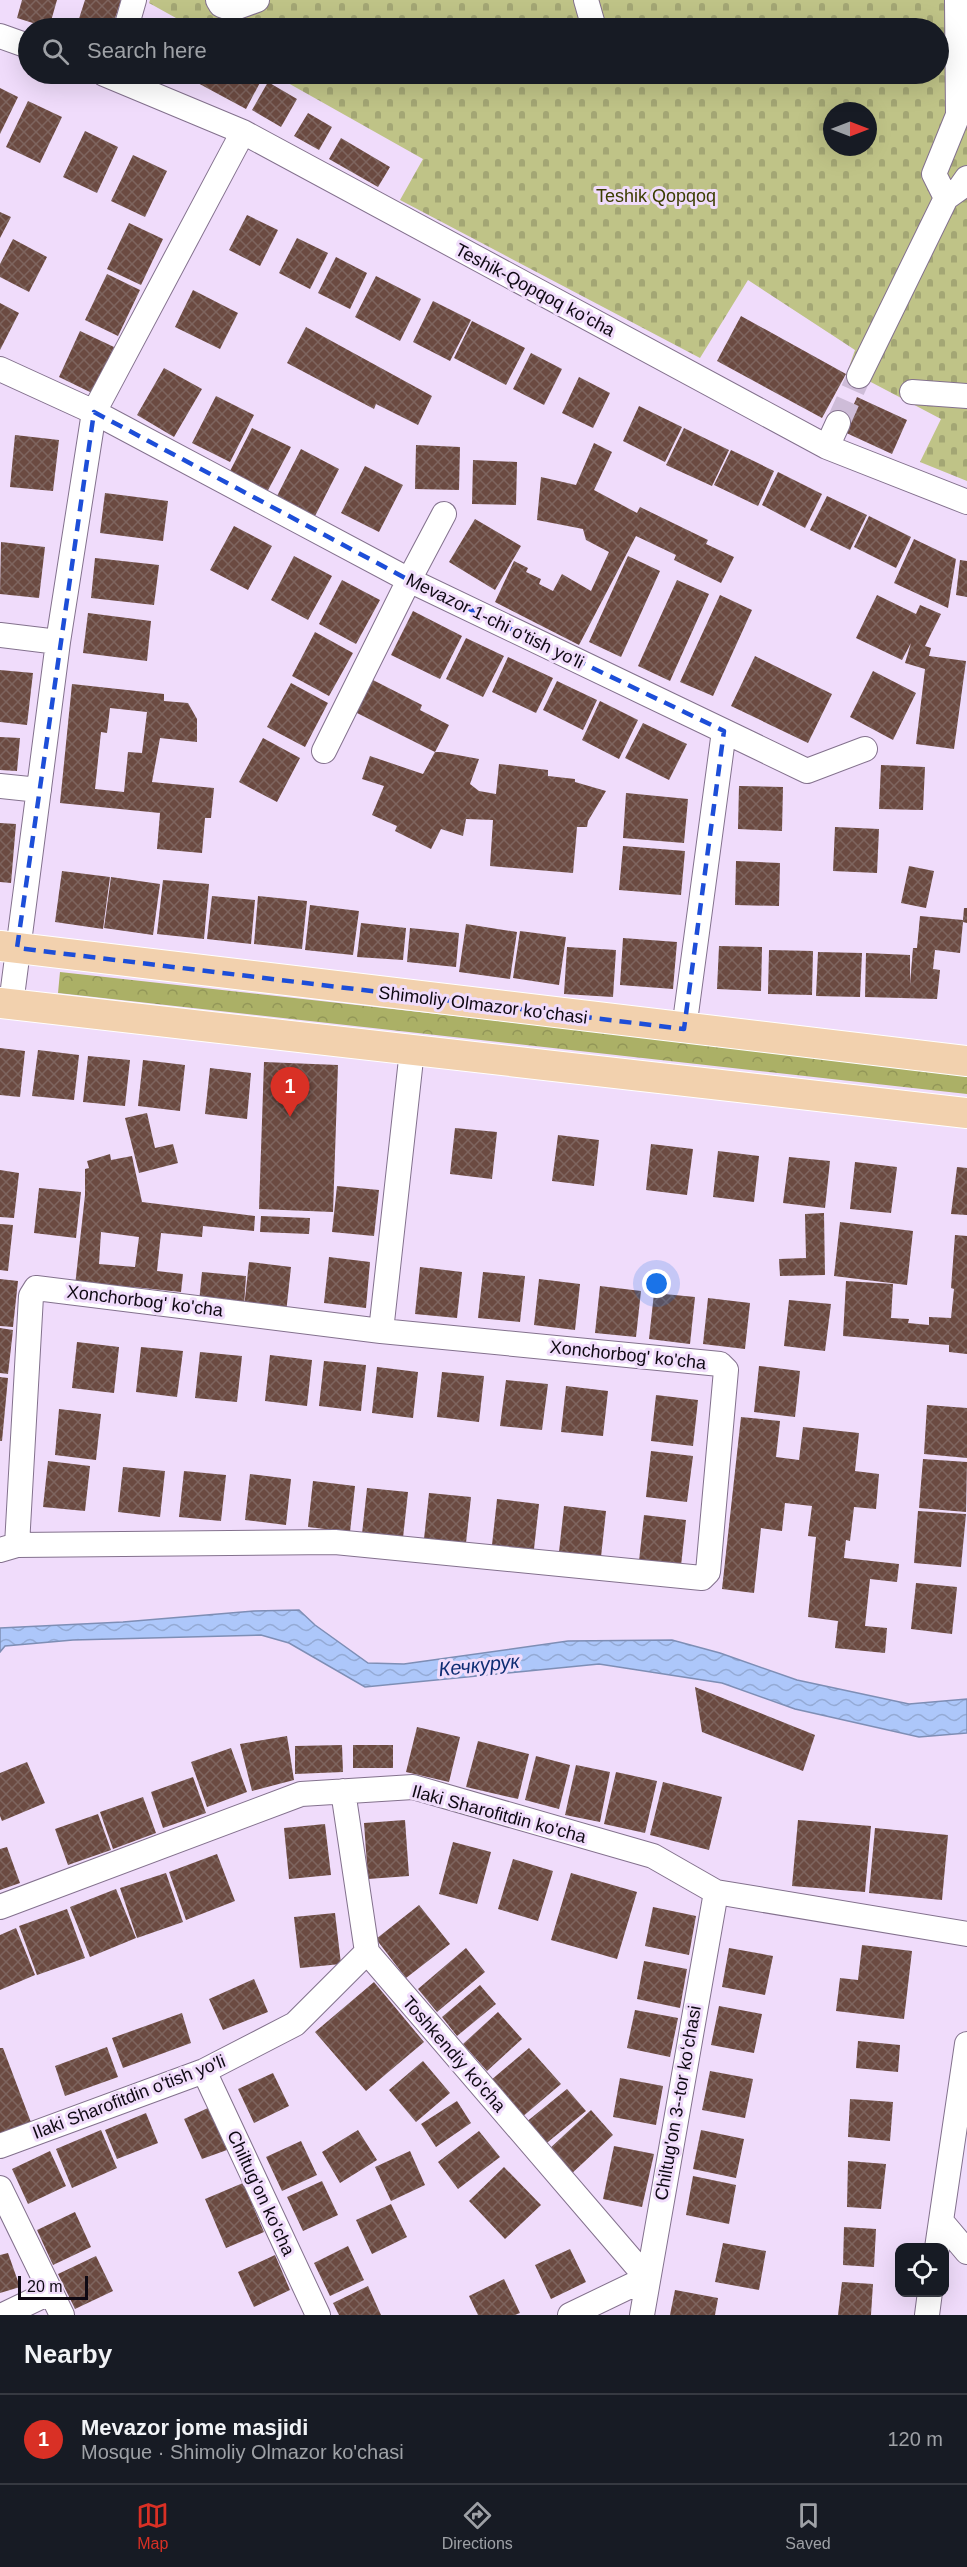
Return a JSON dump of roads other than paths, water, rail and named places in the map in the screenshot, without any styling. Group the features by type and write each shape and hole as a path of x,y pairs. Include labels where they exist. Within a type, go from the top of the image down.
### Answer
{"main road":[{"name":"Shimoliy Olmazor ko'chasi","path":"9,947 967,1061"},
{"path":"6,1003 967,1113"}],"street":[{"path":"129,18 134,0"},
{"path":"218,0 221,5 232,9 257,0"},
{"path":"586,0 591,18"},
{"path":"946,198 934,174 958,115 957,0"},
{"path":"0,36 18,42"},
{"name":"Teshik-Qopqoq ko'cha","path":"133,84 243,132 827,447 967,502"},
{"path":"6,1003 9,947 39,790 58,642 94,412 243,132"},
{"path":"859,376 946,198 960,188 967,178"},
{"name":"Mevazor 1-chi o'tish yo'li","path":"0,369 94,412 409,580 807,771 865,749"},
{"path":"912,392 967,396"},
{"path":"827,447 838,423"},
{"path":"324,751 444,514"},
{"path":"0,635 58,642"},
{"path":"684,1029 724,731"},
{"path":"0,786 39,790"},
{"path":"381,1331 412,1050"},
{"name":"Xonchorbog' ko'cha","path":"36,1288 381,1331 720,1364 726,1370 708,1572 702,1578 335,1542 8,1548 31,1296 36,1288"},
{"name":"Ilaki Sharofitdin ko'cha","path":"0,1907 301,1794 413,1787 653,1856 716,1892 967,1934"},
{"path":"344,1791 367,1952"},
{"name":"Chiltug'on 3--tor koʻchasi","path":"642,2315 716,1892"},
{"name":"Ilaki Sharofitdin o'tish yo'li","path":"0,2146 204,2071 295,2024 367,1952"},
{"name":"Toshkendiy ko'cha","path":"367,1952 647,2278"},
{"path":"938,2243 967,2044"},
{"name":"Chiltug'on ko'cha","path":"204,2071 318,2315"},
{"path":"947,2181 967,2168"},
{"path":"0,2188 62,2315"},
{"path":"941,2221 967,2252"},
{"path":"570,2315 647,2278"},
{"path":"3,2315 51,2292"},
{"path":"927,2315 929,2297"}],"water":[{"name":"Кечкурук","path":"299,1610 315,1625 368,1663 404,1664 568,1641 672,1640 720,1653 797,1680 909,1704 967,1699 967,1733 919,1737 795,1709 722,1683 599,1664 365,1687 289,1643 261,1635 73,1640 5,1646 0,1652 0,1628"}],"tunnel":[{"path":"838,423 859,376"}],"place":[{"name":"Mevazor jome masjidi","path":"290,1117"}],"park label":[{"name":"Teshik Qopqoq","path":"656,196"}]}
